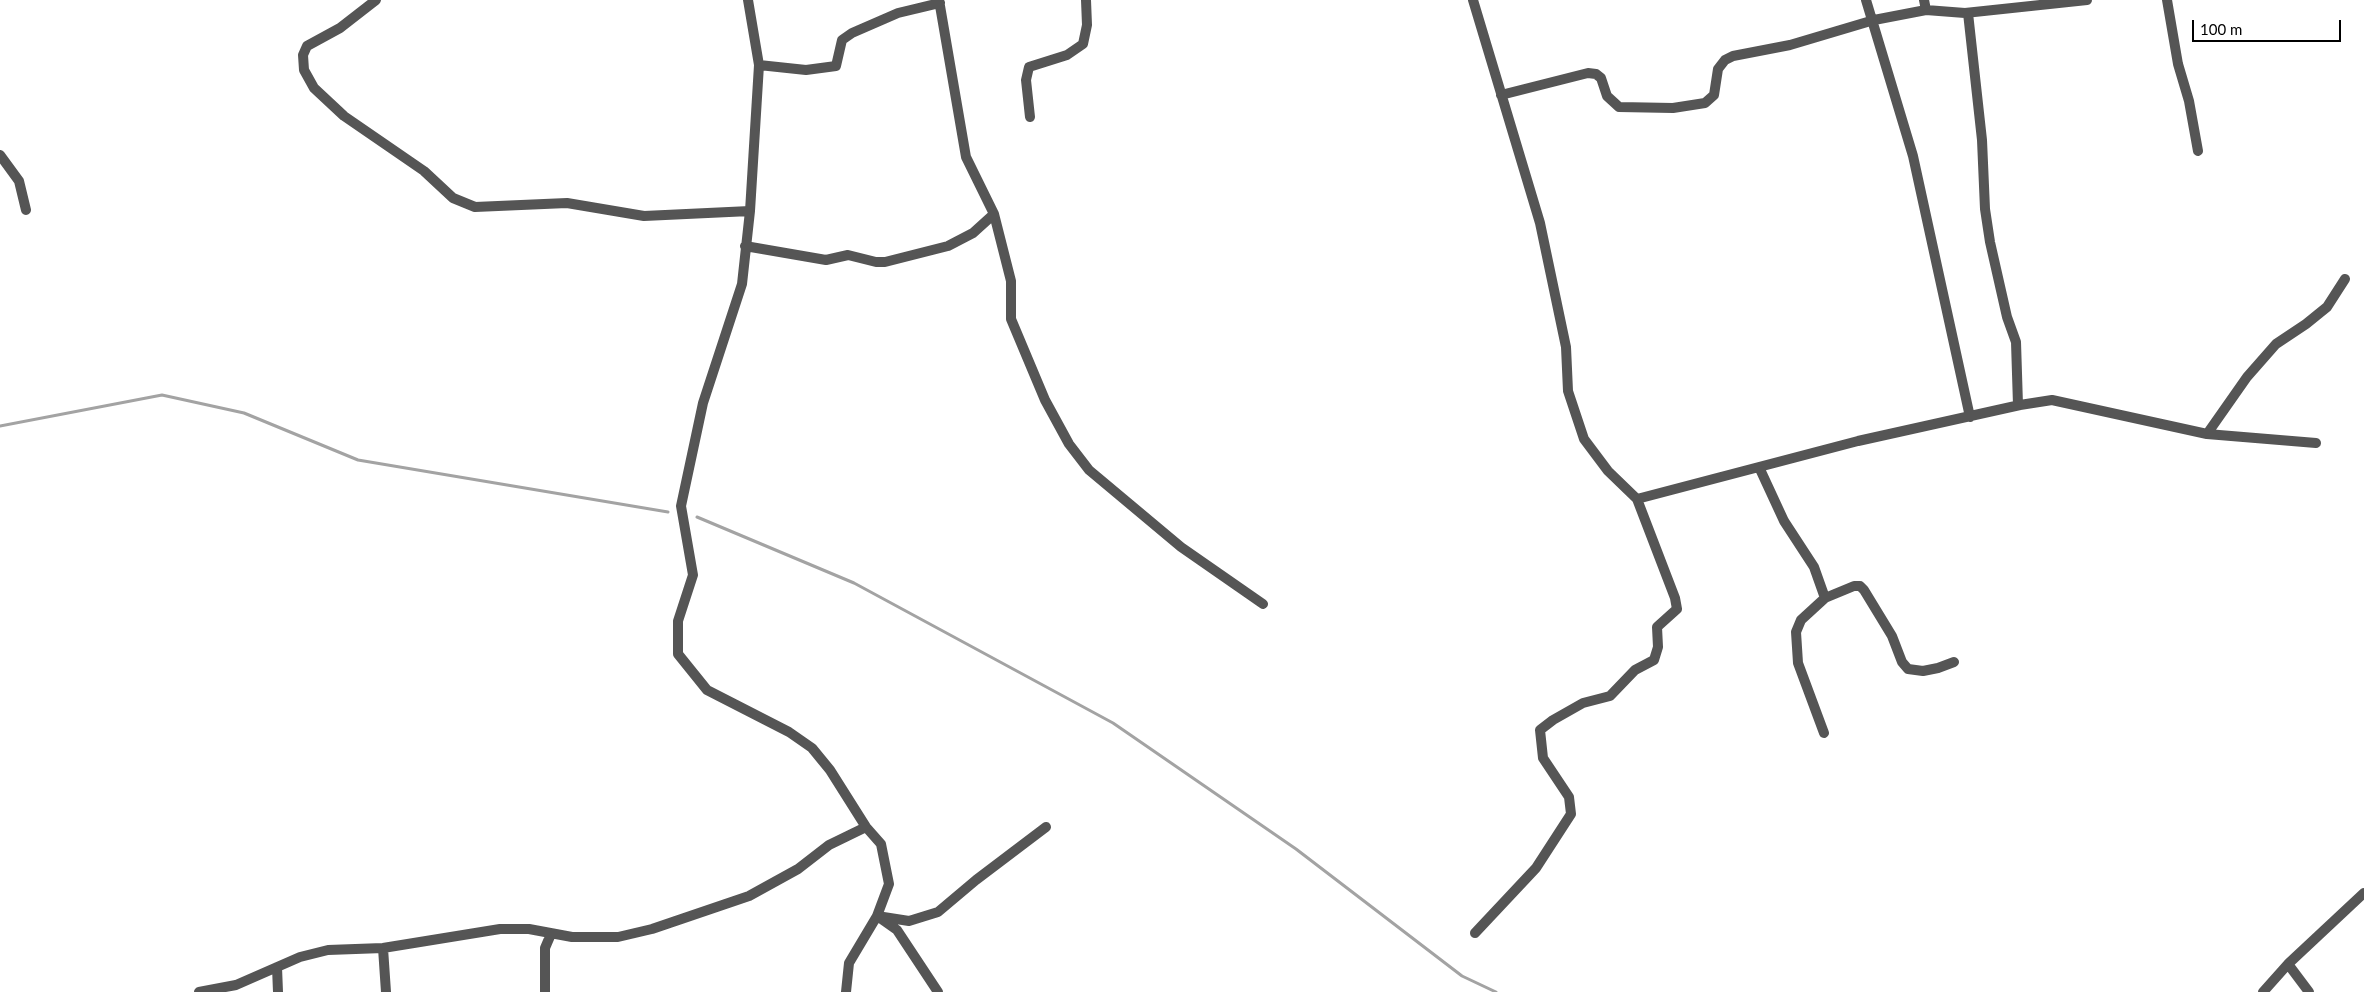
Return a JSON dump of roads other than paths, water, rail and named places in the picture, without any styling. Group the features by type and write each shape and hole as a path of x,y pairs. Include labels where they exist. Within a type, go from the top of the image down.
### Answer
{"street":[{"path":"376,0 340,28 307,46 303,55 304,70 314,88 344,116 424,171 452,198 475,207 567,203 644,216 750,211"},
{"path":"748,0 759,65 750,211 742,284 703,403 681,506 693,576 678,621 678,654 707,690 789,732 812,748 830,770 866,827 881,844 889,884 878,916 849,963 846,992"},
{"path":"1030,117 1026,80 1029,67 1067,55 1083,44 1087,25 1086,0"},
{"path":"1473,0 1540,223 1566,347 1568,391 1584,439 1608,471 1637,499 1675,598 1677,609 1657,627 1658,647 1654,660 1636,670 1610,696 1583,703 1553,720 1540,730 1543,758 1569,797 1571,814 1536,868 1475,933"},
{"path":"1866,0 1874,20 1913,156 1970,417"},
{"path":"1501,94 1588,73 1596,74 1601,78 1607,96 1619,106 1673,108 1706,103 1714,95 1718,69 1724,60 1734,56 1790,45 1925,5 1968,14 2087,0"},
{"path":"2167,0 2178,64 2189,101 2198,151"},
{"path":"759,65 806,70 836,66 842,40 852,33 898,13 940,1 966,156 994,214 1011,281 1011,319 1045,400 1069,444 1090,470 1180,547 1263,604"},
{"path":"1968,14 1982,140 1985,209 1990,242 2007,317 2016,342 2018,405"},
{"path":"0,156 18,181 26,210"},
{"path":"745,246 826,260 848,255 876,262 885,262 948,246 973,233 994,214"},
{"path":"2207,434 2248,377 2276,344 2327,307 2345,279"},
{"path":"1637,499 1858,440 2018,405 2052,400 2207,434 2316,443"},
{"path":"1759,467 1784,520 1814,567 1825,598"},
{"path":"1824,733 1798,663 1796,632 1800,620 1825,598 1854,586 1860,586 1892,636 1902,662 1908,669 1923,671 1954,662"},
{"path":"199,992 236,984 300,957 328,950 383,948 500,929 529,929 572,937 618,937 652,929 748,896 798,869 830,845 866,827"},
{"path":"878,916 909,921 938,912 1046,827"},
{"path":"2263,992 2288,964 2364,893"},
{"path":"878,916 897,930 938,992"},
{"path":"545,992 545,948 551,934"},
{"path":"383,948 386,992"},
{"path":"2288,964 2309,992"},
{"path":"277,967 278,992"}],"waterway":[{"path":"0,426 162,395 244,413 358,460 668,512"},
{"path":"697,517 854,583 1113,723 1296,849 1462,976 1496,992"}]}
